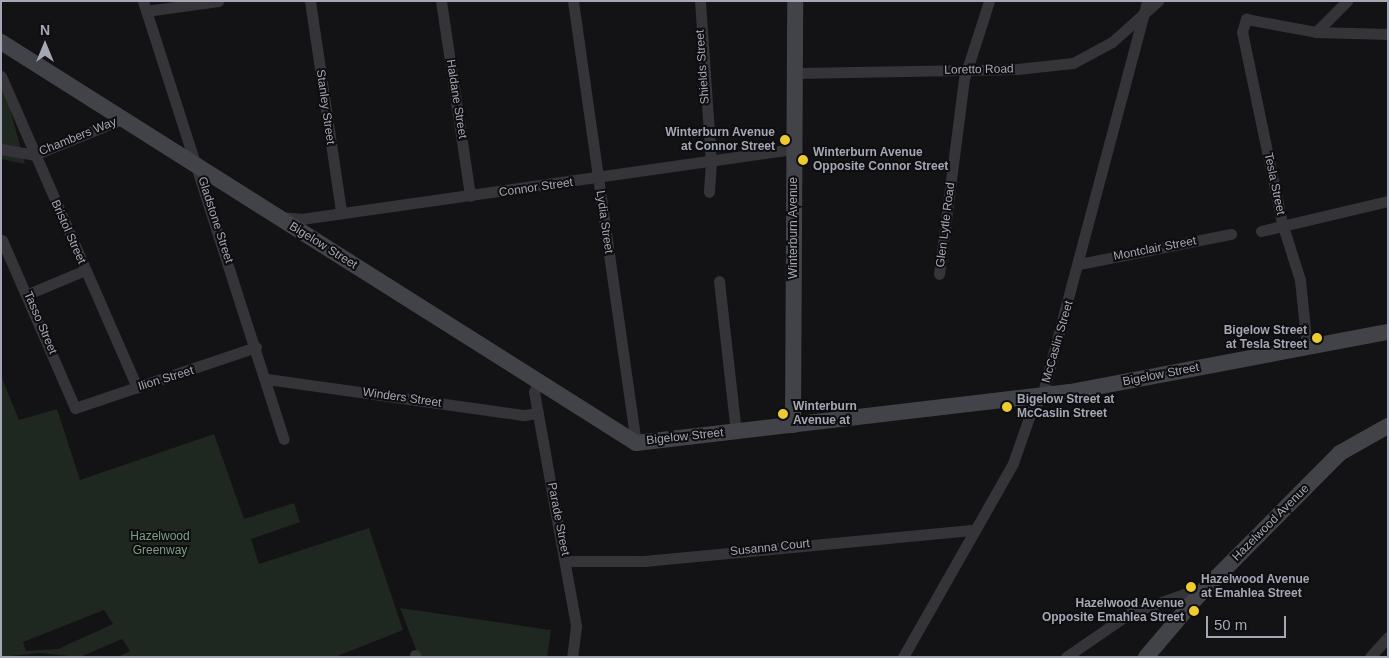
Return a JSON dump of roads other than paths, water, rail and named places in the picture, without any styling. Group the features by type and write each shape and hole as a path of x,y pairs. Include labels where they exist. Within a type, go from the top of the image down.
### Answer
{"street":[{"path":"145,6 218,1"},
{"name":"Stanley Street","path":"310,1 341,212"},
{"name":"Haldane Street","path":"441,1 470,196"},
{"name":"Lydia Street","path":"573,1 636,443"},
{"name":"Shields Street","path":"700,1 711,162 709,192"},
{"name":"Winterburn Avenue","path":"793,425 795,1"},
{"name":"Glen Lytle Road","path":"940,274 966,70 989,1"},
{"name":"Loretto Road","path":"795,73 966,70 1072,64 1112,42 1146,6 1158,1"},
{"path":"1316,32 1347,1"},
{"name":"Gladstone Street","path":"145,6 267,379 284,439"},
{"name":"McCaslin Street","path":"903,657 1013,463 1032,410 1042,396 1079,264 1146,6"},
{"name":"Tesla Street","path":"1307,348 1300,280 1282,223 1242,32 1246,19 1316,32"},
{"path":"1316,32 1388,34"},
{"name":"Bigelow Street","path":"1,42 538,383 636,443 1042,396 1388,332"},
{"name":"Bristol Street","path":"1,76 137,388"},
{"name":"Chambers Way","path":"34,155 122,119"},
{"path":"1,149 34,155"},
{"name":"Connor Street","path":"276,216 301,219 795,150"},
{"path":"1261,230 1282,223 1388,200"},
{"name":"Montclair Street","path":"1079,264 1231,234"},
{"name":"Tasso Street","path":"2,240 28,294 75,408"},
{"path":"28,294 85,270"},
{"path":"719,281 736,432"},
{"name":"Ilion Street","path":"75,408 256,348"},
{"name":"Winders Street","path":"267,379 524,415 538,413"},
{"name":"Parade Street","path":"538,383 534,392 566,561 576,626 572,657"},
{"name":"Hazelwood Avenue","path":"1146,657 1198,596 1340,453 1388,426"},
{"name":"Susanna Court","path":"566,561 636,562 975,530"},
{"path":"1066,657 1130,613 1184,594 1198,596"},
{"path":"1370,657 1388,637"}],"place":[{"name":"Winterburn Avenue at Connor Street","path":"785,140"},
{"name":"Winterburn Avenue Opposite Connor Street","path":"803,160"},
{"name":"Bigelow Street at Tesla Street","path":"1317,338"},
{"name":"Bigelow Street at McCaslin Street","path":"1007,407"},
{"name":"Winterburn Avenue at","path":"783,414"},
{"name":"Hazelwood Avenue at Emahlea Street","path":"1191,587"},
{"name":"Hazelwood Avenue Opposite Emahlea Street","path":"1194,611"}],"park label":[{"name":"Hazelwood Greenway","path":"160,544"}]}
